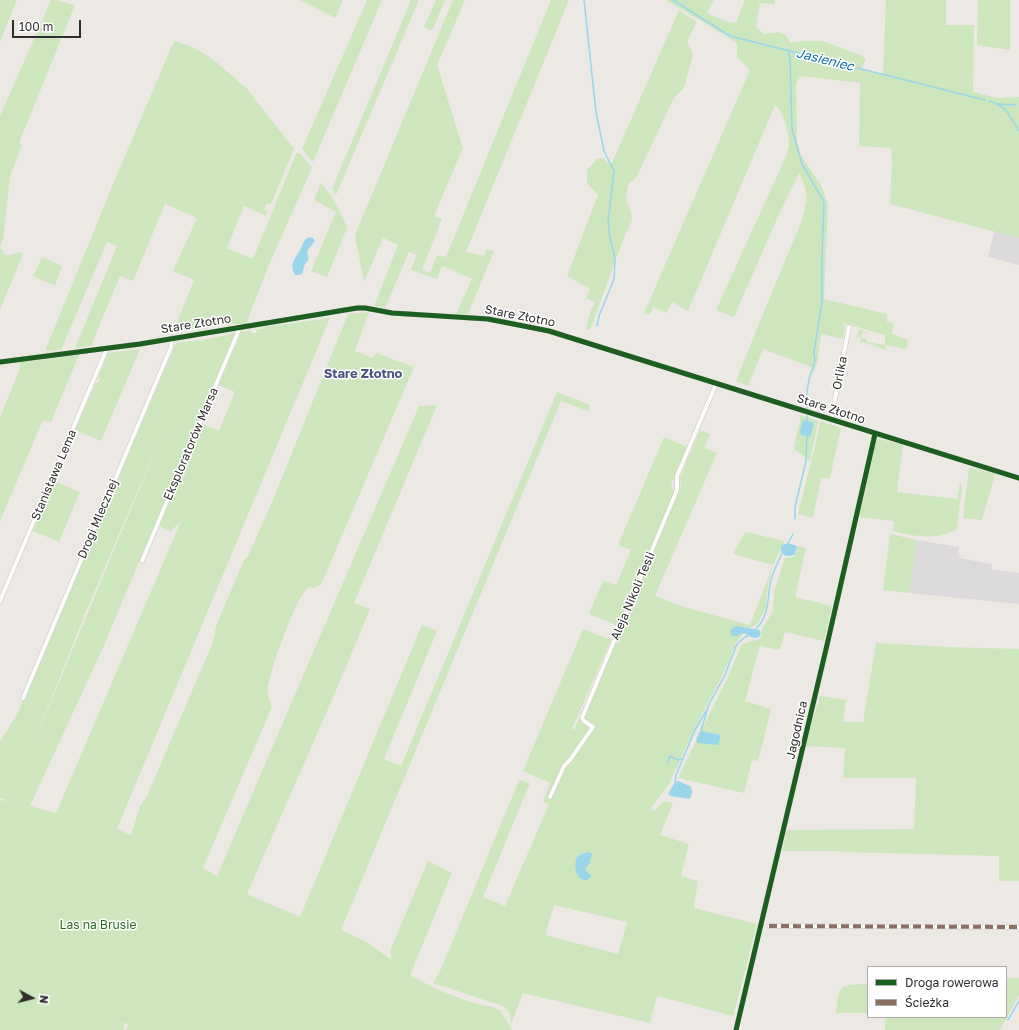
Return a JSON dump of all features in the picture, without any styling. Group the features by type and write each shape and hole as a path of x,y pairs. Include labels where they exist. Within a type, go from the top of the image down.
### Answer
{"street":[{"name":"Stare Złotno","path":"0,362 108,348 358,308 392,313 477,317 549,331 1019,478"},
{"name":"Orlika","path":"831,420 849,327"},
{"name":"Eksploratorów Marsa","path":"142,560 238,332 237,328"},
{"name":"Drogi Mlecznej","path":"23,698 171,347 172,338"},
{"name":"Stanisława Lema","path":"0,601 108,348"},
{"name":"Aleja Nikoli Tesli","path":"550,797 564,766 570,760 593,727 582,718 677,490 677,476 716,384"},
{"name":"Jagodnica","path":"736,1030 875,434"},
{"path":"770,926 1019,927"}],"shaded area":[{"path":"994,232 1019,238 1019,265 988,257"},
{"path":"917,540 959,547 959,558 992,564 991,569 1019,573 1019,604 909,593"}],"green space":[{"path":"0,0 17,0 0,42"},
{"path":"51,0 75,5 19,143 22,145 10,176 3,240 0,247 0,116"},
{"path":"300,0 343,0 335,18"},
{"path":"367,0 382,0 313,162 302,149"},
{"path":"411,0 419,0 336,195 332,189"},
{"path":"436,0 445,0 433,29 430,30 424,27"},
{"path":"453,0 465,0 437,65 463,148 434,216 442,219 422,270 430,273 437,255 446,257 551,0 569,0 466,252 484,256 486,249 494,251 468,314 456,314 472,279 442,266 437,279 411,270 417,255 409,252 385,308 374,306 398,245 383,238 364,282 355,235"},
{"path":"666,0 714,0 707,13 728,22 736,23 745,0 775,0 775,4 760,3 756,27 764,34 779,32 787,36 790,43 822,41 861,55 866,60 861,69 883,74 886,0 946,0 946,25 974,25 973,92 997,98 1019,97 1019,238 890,204 891,148 859,146 860,83 801,76 796,83 797,140 800,154 822,187 828,205 824,299 887,314 887,322 894,323 892,334 908,340 907,349 885,345 885,335 843,323 845,325 843,339 821,334 817,364 814,372 811,367 763,349 748,386 736,381 802,220 807,198 804,184 799,173 776,221 734,317 716,310 787,154 789,141 787,129 781,112 775,105 688,311 672,302 666,313 653,307 650,315 644,313 750,70 737,57 736,42"},
{"path":"978,0 1010,0 1010,50 977,45"},
{"path":"679,10 697,22 687,41 693,54 684,88 674,98 637,176 628,185 626,200 631,211 632,220 623,240 591,328 586,330 589,315 595,302 586,298 590,289 567,276 598,195 587,183 587,170 597,159 603,158 611,165"},
{"path":"174,41 203,53 220,65 243,86 244,85 294,149 271,204 267,203 264,209 267,211 266,216 244,206 227,248 253,259 296,154 300,153 312,168 268,267 246,324 223,324 222,322 218,322 217,325 178,331 174,329 194,280 173,271 197,218 165,204 133,281 120,276 91,346 75,348 117,246 107,242 61,350 45,351 113,184"},
{"path":"321,183 336,204 347,228 327,277 311,271 336,212 314,200"},
{"path":"0,247 5,255 11,255 19,252 23,254 0,310"},
{"path":"42,257 62,266 55,286 33,276"},
{"name":"Las na Brusie","path":"369,312 355,351 373,358 376,353 414,367 321,585 314,588 308,587 296,606 290,620 278,651 270,679 268,693 272,707 203,868 217,876 419,406 437,405 354,603 370,609 247,894 300,917 422,625 437,631 384,759 401,766 557,392 590,405 588,411 561,401 341,930 365,941 392,960 390,951 428,861 452,873 410,975 436,989 470,1002 500,1010 512,1030 126,1030 128,1024 124,1023 124,1030 0,1030 0,800 8,801 0,798 0,742 18,712 176,343 204,340 235,333 102,650 30,806 56,813 181,521 171,531 159,526 202,424 219,431 235,392 219,385 241,332 251,330 252,333 256,333 257,329 262,329 263,327 330,318 117,829 131,835 140,806 147,796 213,642 216,626 244,560 248,556 275,495 348,314","holes":["168,420 32,747 85,614"]},
{"path":"859,329 868,333 862,332 861,337 858,337 856,340"},
{"path":"861,337 867,339 867,342 885,345 886,350 849,340 881,348 875,345 860,342"},
{"path":"140,349 101,441 75,430 96,382 98,383 100,379 98,378 108,353"},
{"path":"79,355 51,422 43,420 0,521 0,417 19,371 20,362"},
{"path":"801,415 818,421 810,461 794,449"},
{"path":"820,421 841,428 830,478 821,478 813,518 798,514"},
{"path":"700,430 710,434 704,448 717,453 655,596 684,607 750,625 773,565 767,592 766,608 758,623 747,630 737,641 726,668 694,730 669,784 651,808 654,811 664,801 673,803 660,835 689,844 681,876 698,881 694,908 757,924 733,1016 657,996 650,1023 523,993 511,1024 510,1013 503,1006 433,983 441,969 519,780 530,783 483,897 505,906 549,804 543,802 550,783 523,771 583,629 611,640 572,729 574,730 681,487 680,478","holes":["554,905 627,922 618,954 545,935"]},
{"path":"664,437 688,447 671,485 674,493 618,626 589,614 603,581 616,585 631,550 618,545"},
{"path":"878,439 903,445 897,492 957,499 960,482 962,486 957,529 942,535 917,536 893,531 894,521 859,517 876,441"},
{"path":"969,467 995,474 982,520 963,518"},
{"path":"54,481 80,492 59,542 33,531"},
{"path":"745,532 785,541 773,565 733,554"},
{"path":"890,534 917,540 909,593 883,590"},
{"path":"798,546 806,548 795,597 832,606 824,641 785,632 780,650 760,646 745,701 771,709 758,761 752,760 744,793 678,778 728,677 742,644 760,639 763,627 773,611 774,592 785,558 794,557"},
{"path":"876,643 1019,649 1019,881 999,881 999,856 839,851 782,851 787,830 914,829 916,778 843,778 845,748 805,746 820,696 846,700 843,722 863,722"},
{"path":"1007,978 1019,978 1019,995 1007,1017"},
{"path":"867,984 867,1013 836,1013 840,991 842,988 851,985"},
{"path":"885,1018 1007,1018 1000,1030 885,1030"}],"water":[{"path":"309,237 313,238 315,241 307,251 309,259 305,264 302,274 295,275 293,271 293,262 304,241"},
{"path":"803,420 814,423 811,435 809,437 801,435 800,432"},
{"path":"788,543 797,546 795,554 786,556 782,553 781,548 782,545"},
{"path":"736,626 759,630 761,632 757,638 753,638 744,633 737,636 732,636 730,631"},
{"path":"700,731 721,735 718,745 698,743 696,740"},
{"path":"678,781 690,786 692,794 689,799 671,796 668,794 675,782"},
{"path":"590,852 593,856 590,858 590,863 585,868 586,871 592,876 587,880 582,880 577,874 575,863 581,854"}],"waterway":[{"path":"584,0 596,112 604,151 614,171 608,222 615,258 614,279 599,316 597,326"},
{"name":"Jasieniec","path":"673,0 730,36 985,100"},
{"path":"788,50 790,59 792,129 802,164 824,202 822,302 814,352 815,361 809,379 807,392 807,409"},
{"name":"Jasieniec","path":"989,101 1004,109 1019,131"},
{"path":"999,104 1016,104"},
{"path":"807,416 807,422"},
{"path":"795,519 795,507 806,461 807,436"},
{"path":"787,545 793,534"},
{"path":"756,629 764,618 771,580 782,553"},
{"path":"701,731 709,704 725,675 735,648 738,643 748,636"},
{"path":"675,782 676,775 695,730 706,711"},
{"path":"667,763 670,756 678,760 683,759"},
{"path":"1008,1020 1019,1001"}],"marked path":[{"path":"769,926 1019,927"}],"cycle path":[{"path":"0,362 140,344 357,308 392,313 488,319 549,331 1019,478"},
{"path":"736,1030 875,434"}],"district":[{"name":"Stare Złotno","path":"363,374"}]}
